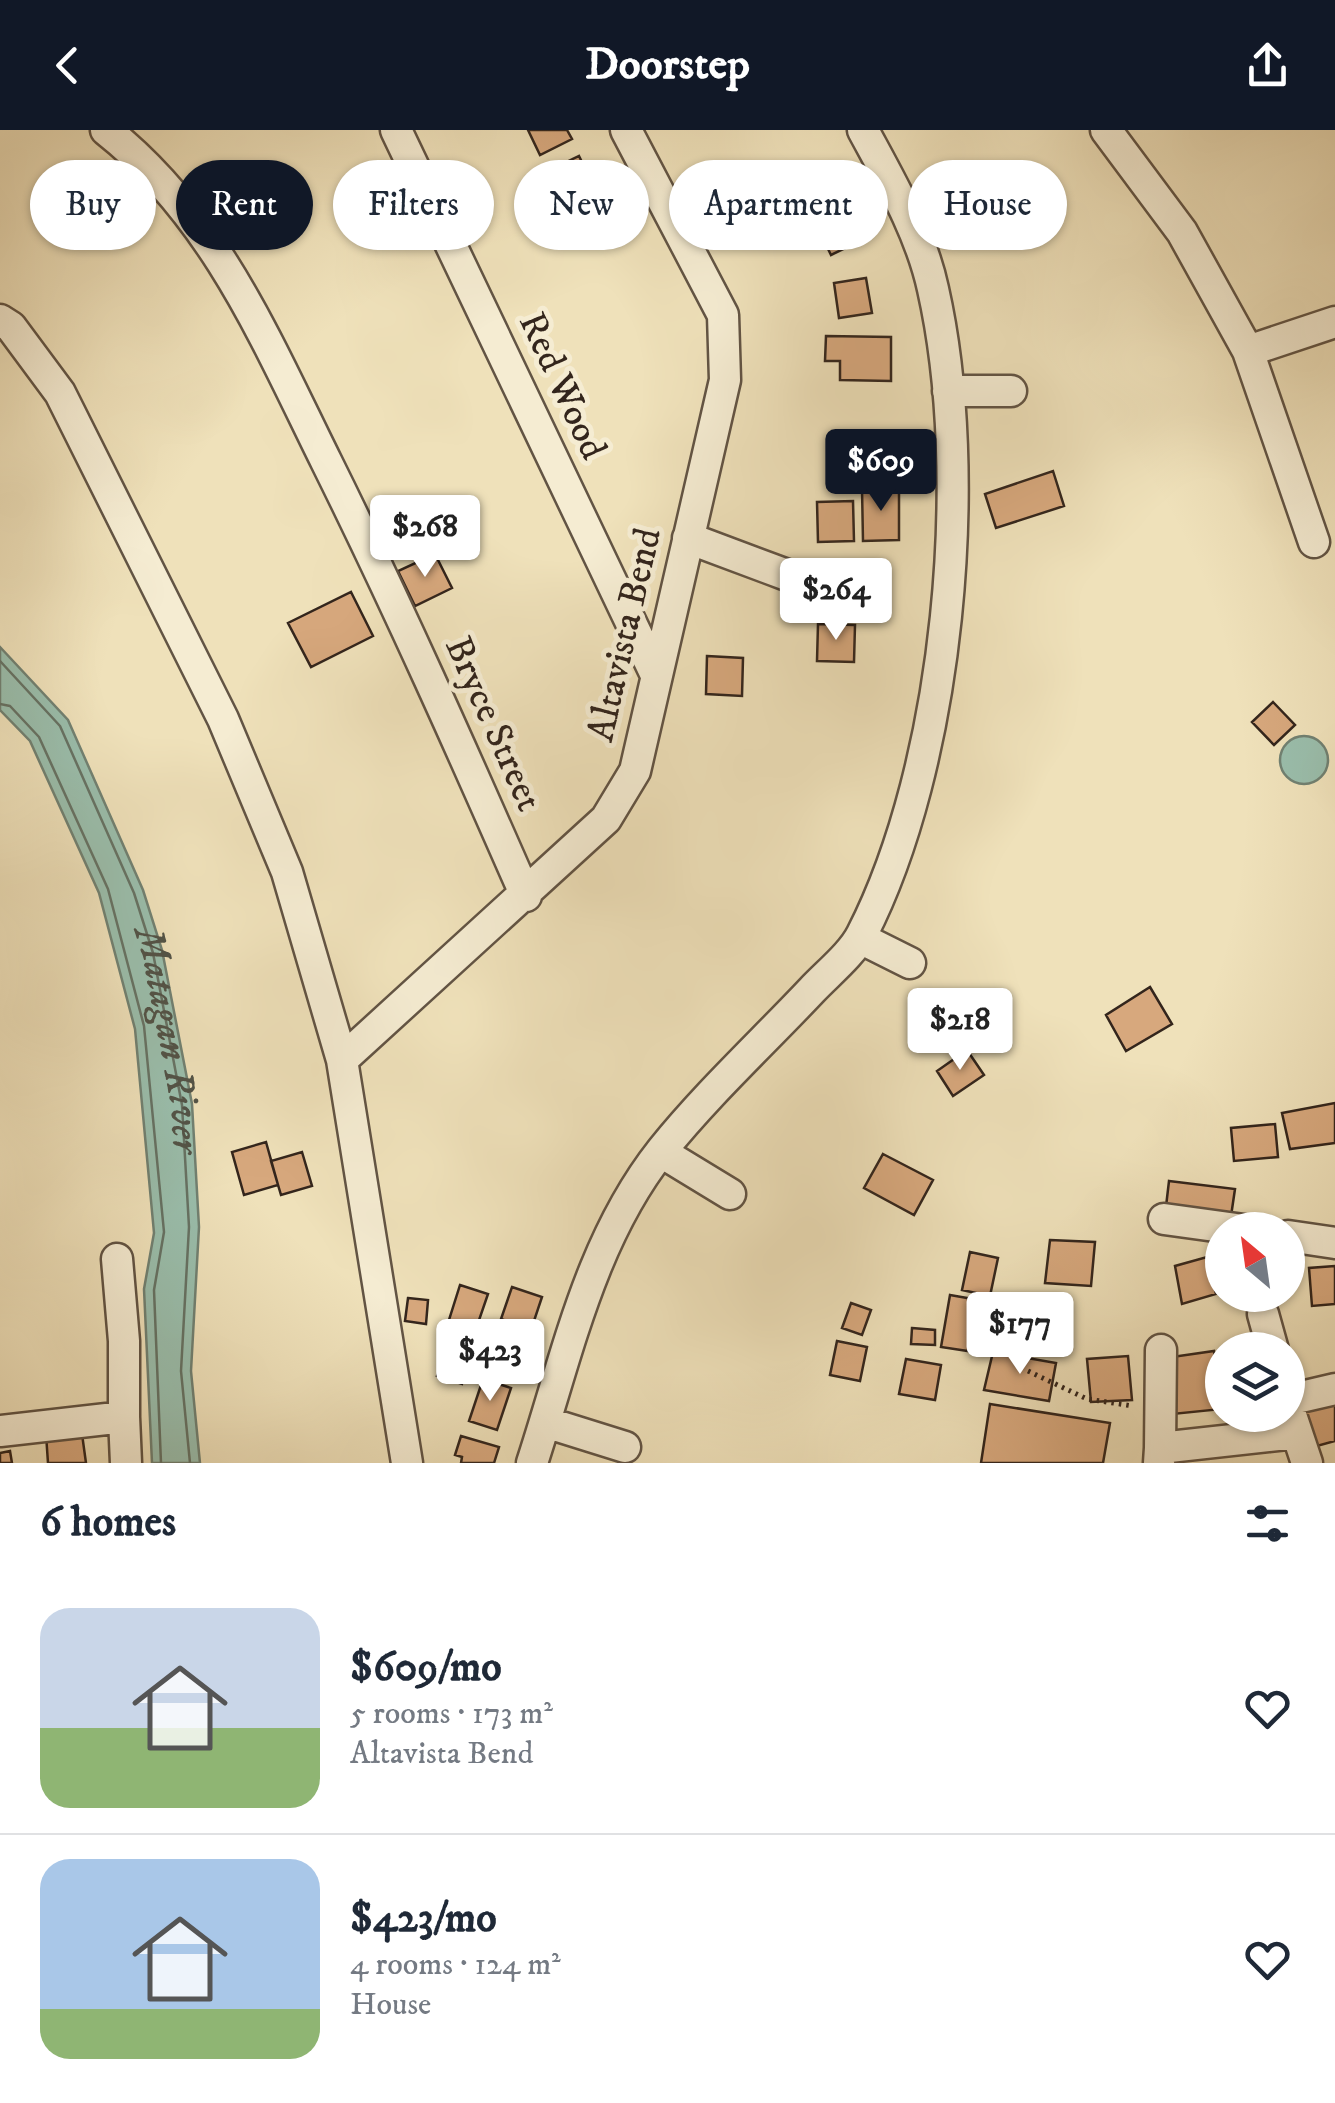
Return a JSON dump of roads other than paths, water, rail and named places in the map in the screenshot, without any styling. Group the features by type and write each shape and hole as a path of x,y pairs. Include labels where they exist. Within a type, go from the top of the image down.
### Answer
{"street":[{"name":"Bryce Street","path":"106,130 184,203 237,281 368,546 526,896"},
{"name":"Red Wood","path":"396,130 656,676"},
{"name":"Altavista Bend","path":"342,1060 606,819 635,770 726,380 723,316 626,130"},
{"path":"532,1463 589,1280 609,1236 661,1152 860,938 902,840 935,688 951,589 948,391 933,287 900,200 863,130"},
{"path":"1106,130 1182,232 1248,351 1314,542"},
{"path":"0,320 11,327 60,392 223,719 287,872 342,1060 407,1463"},
{"path":"1248,351 1335,322"},
{"path":"948,391 1011,391"},
{"path":"688,538 788,575"},
{"path":"860,938 910,963"},
{"path":"661,1152 730,1194"},
{"path":"1164,1219 1205,1225"},
{"path":"1305,1239 1335,1243"},
{"path":"117,1259 124,1341 126,1463"},
{"path":"1263,1314 1268,1332"},
{"path":"1161,1350 1160,1456 1233,1432"},
{"path":"1305,1405 1335,1389"},
{"path":"0,1430 124,1417"},
{"path":"545,1422 625,1447"},
{"path":"1296,1432 1306,1463"}],"water":[{"name":"Matagan River","path":"0,647 68,720 143,890 162,950 192,1104 199,1227 191,1371 200,1463 152,1463 144,1289 154,1233 135,1029 99,893 30,741 0,710"},
{"path":"1304,736 1321,743 1328,760 1321,777 1304,784 1287,777 1280,760 1287,743"}]}
